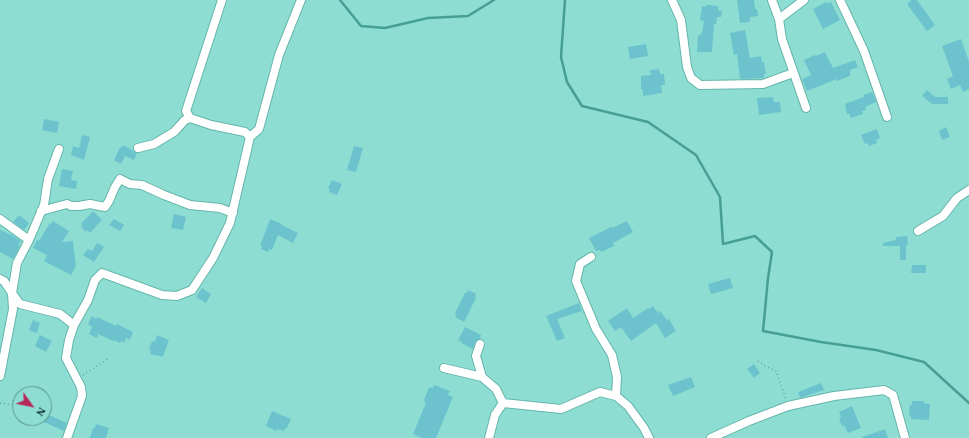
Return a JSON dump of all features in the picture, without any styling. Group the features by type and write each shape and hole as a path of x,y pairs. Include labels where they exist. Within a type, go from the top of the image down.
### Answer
{"street":[{"path":"190,118 186,110 222,0"},
{"path":"67,438 82,396 82,387 76,379 66,358 69,340 74,325 88,300 95,280 102,273 162,295 177,296 192,290 213,258 230,223 250,137 259,128 279,55 301,0"},
{"path":"672,0 681,20 687,67 691,78 700,85 763,84 793,73"},
{"path":"772,0 779,19 782,39 806,108"},
{"path":"779,19 804,0"},
{"path":"840,0 864,51 887,117"},
{"path":"138,148 154,144 174,132 185,120 190,118 212,125 245,132 250,137"},
{"path":"0,376 1,357 13,309 12,293 17,263 44,205 48,179 59,149"},
{"path":"41,211 67,204 71,206 79,206 90,204 105,207 114,187 120,180 130,184 142,185 190,205 220,208 233,213"},
{"path":"918,231 943,216 957,198 969,190"},
{"path":"0,219 29,240"},
{"path":"591,257 580,264 576,280 596,329 612,355 617,377 616,396"},
{"path":"0,279 4,281 20,304 60,314 74,325"},
{"path":"480,344 476,356 482,377"},
{"path":"444,368 482,377 496,389 503,403"},
{"path":"711,438 788,406 834,396 884,390 893,395 905,438"},
{"path":"503,403 561,410 600,392 616,396 628,406 644,428 649,438"},
{"path":"489,438 495,414 503,403"}],"path":[{"path":"76,379 109,358"},
{"path":"758,360 765,366 776,371 788,406"},
{"path":"0,403 12,405"}],"building":[{"path":"737,0 754,0 755,9 757,9 758,16 750,17 750,22 740,23"},
{"path":"912,0 917,0 935,25 927,31 907,4"},
{"path":"826,2 828,4 831,2 840,20 823,29 813,9"},
{"path":"706,5 718,6 718,10 722,11 721,17 717,17 716,24 714,24 712,52 697,52 698,35 701,35 702,33 704,21 700,20 702,6 706,7"},
{"path":"745,30 750,58 761,56 762,62 764,62 766,74 764,74 764,78 740,79 737,54 734,55 730,33"},
{"path":"961,39 969,62 969,89 963,92 960,85 951,89 947,79 953,76 942,46"},
{"path":"646,44 648,56 630,59 628,47"},
{"path":"825,52 833,68 855,60 858,67 850,70 850,76 837,81 837,79 807,91 802,79 811,75 804,60"},
{"path":"659,69 660,74 664,74 665,85 661,85 662,93 643,96 643,89 641,90 641,76 651,75 650,70"},
{"path":"927,90 935,97 948,97 948,104 932,104 922,96"},
{"path":"872,92 876,102 865,107 866,110 862,111 863,114 851,118 849,114 847,114 845,104 864,97 863,95"},
{"path":"773,97 774,102 780,102 781,112 759,115 757,98"},
{"path":"44,119 59,122 57,133 42,130"},
{"path":"946,127 950,137 942,140 939,131"},
{"path":"877,129 880,138 876,140 877,143 869,146 868,143 865,144 861,135"},
{"path":"82,135 90,137 84,160 71,155 73,146 79,148"},
{"path":"123,145 137,153 134,160 125,156 121,164 114,160 120,147 122,148"},
{"path":"354,146 363,148 356,172 347,170"},
{"path":"62,169 73,171 71,180 77,181 76,189 59,186"},
{"path":"332,180 342,184 337,195 329,192 330,189 328,188"},
{"path":"93,211 102,220 90,233 87,230 86,232 81,227 81,224"},
{"path":"174,214 186,217 183,230 171,228"},
{"path":"19,215 29,223 24,230 13,222"},
{"path":"114,219 124,225 120,231 109,225"},
{"path":"270,219 298,233 293,243 278,235 272,250 269,249 268,252 261,249 262,246 260,246"},
{"path":"53,221 69,231 62,242 73,241 76,266 71,275 44,261 47,255 33,248 37,240 39,241 50,223 51,224"},
{"path":"627,221 633,232 613,243 614,246 601,252 600,250 596,251 589,238"},
{"path":"0,230 11,234 21,241 13,259 0,252"},
{"path":"907,236 908,245 906,245 906,260 900,260 900,246 883,246 883,243 896,240 896,237"},
{"path":"97,243 104,247 94,262 83,255 88,249 92,251"},
{"path":"912,265 926,265 926,273 911,273"},
{"path":"730,278 733,288 711,294 708,284"},
{"path":"202,288 211,294 206,303 196,297"},
{"path":"468,290 476,294 476,298 464,322 455,317 455,313"},
{"path":"579,303 582,311 557,319 565,338 557,341 546,316"},
{"path":"653,306 658,313 660,311 667,320 669,319 676,331 665,338 656,323 631,341 621,327 615,331 608,321 627,308 633,318"},
{"path":"92,316 96,319 97,317 116,326 117,324 133,332 130,340 126,338 124,343 121,341 120,343 98,334 97,338 89,334 92,327 88,324"},
{"path":"33,320 40,323 37,333 29,330"},
{"path":"465,327 481,335 480,339 475,342 473,349 458,340"},
{"path":"40,335 52,341 46,352 35,346"},
{"path":"157,335 169,340 163,357 150,354 151,351 149,350 152,341 155,342"},
{"path":"754,364 760,373 754,378 747,369"},
{"path":"691,377 695,387 673,396 668,385"},
{"path":"821,383 824,390 800,398 798,392"},
{"path":"434,385 450,391 448,395 453,397 436,438 422,438 413,434 426,403 424,400 429,387 433,388"},
{"path":"912,401 924,401 924,403 930,404 929,420 911,419 911,416 909,416"},
{"path":"852,406 861,428 848,433 844,425 842,426 839,418 841,417 839,412"},
{"path":"272,411 291,419 284,431 277,429 276,431 266,426"},
{"path":"52,416 67,423 64,431 52,426"},
{"path":"96,424 109,428 106,438 90,438"},
{"path":"885,429 888,438 862,438 862,437"}],"waterway":[{"path":"340,0 361,26 385,28 428,18 468,16 494,0"},
{"path":"565,0 561,57 567,82 582,106 648,122 696,155 720,197 723,244 755,236 772,252 763,331 821,342 876,350 924,362 969,403"}]}
